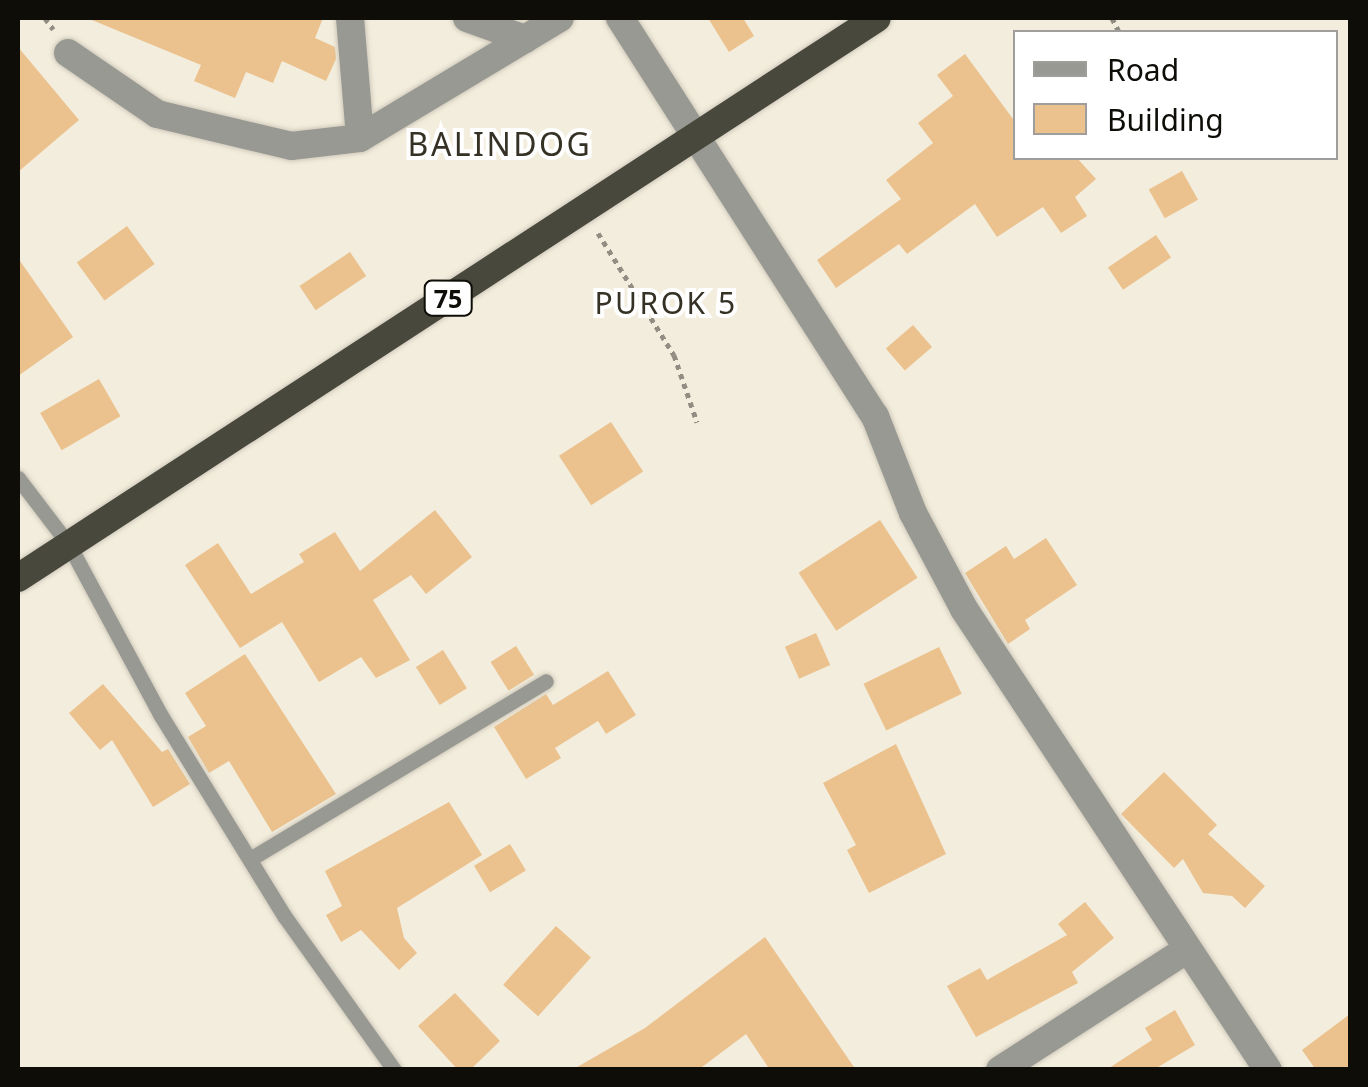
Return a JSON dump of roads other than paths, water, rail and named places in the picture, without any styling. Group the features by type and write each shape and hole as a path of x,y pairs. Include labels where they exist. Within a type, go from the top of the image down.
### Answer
{"highway":[{"name":"75","path":"18,578 877,18"}],"street":[{"path":"350,18 360,138"},
{"path":"467,18 525,38"},
{"path":"68,53 157,114 292,146 360,138 560,18"},
{"path":"620,18 693,140 875,416 956,595 1268,1070"},
{"path":"1000,1070 1186,950"}],"lane":[{"path":"18,478 69,545 160,714 250,860 394,1070"},
{"path":"250,860 546,681"}],"district":[{"name":"BALINDOG","path":"500,144"},
{"name":"PUROK 5","path":"666,303"}]}
